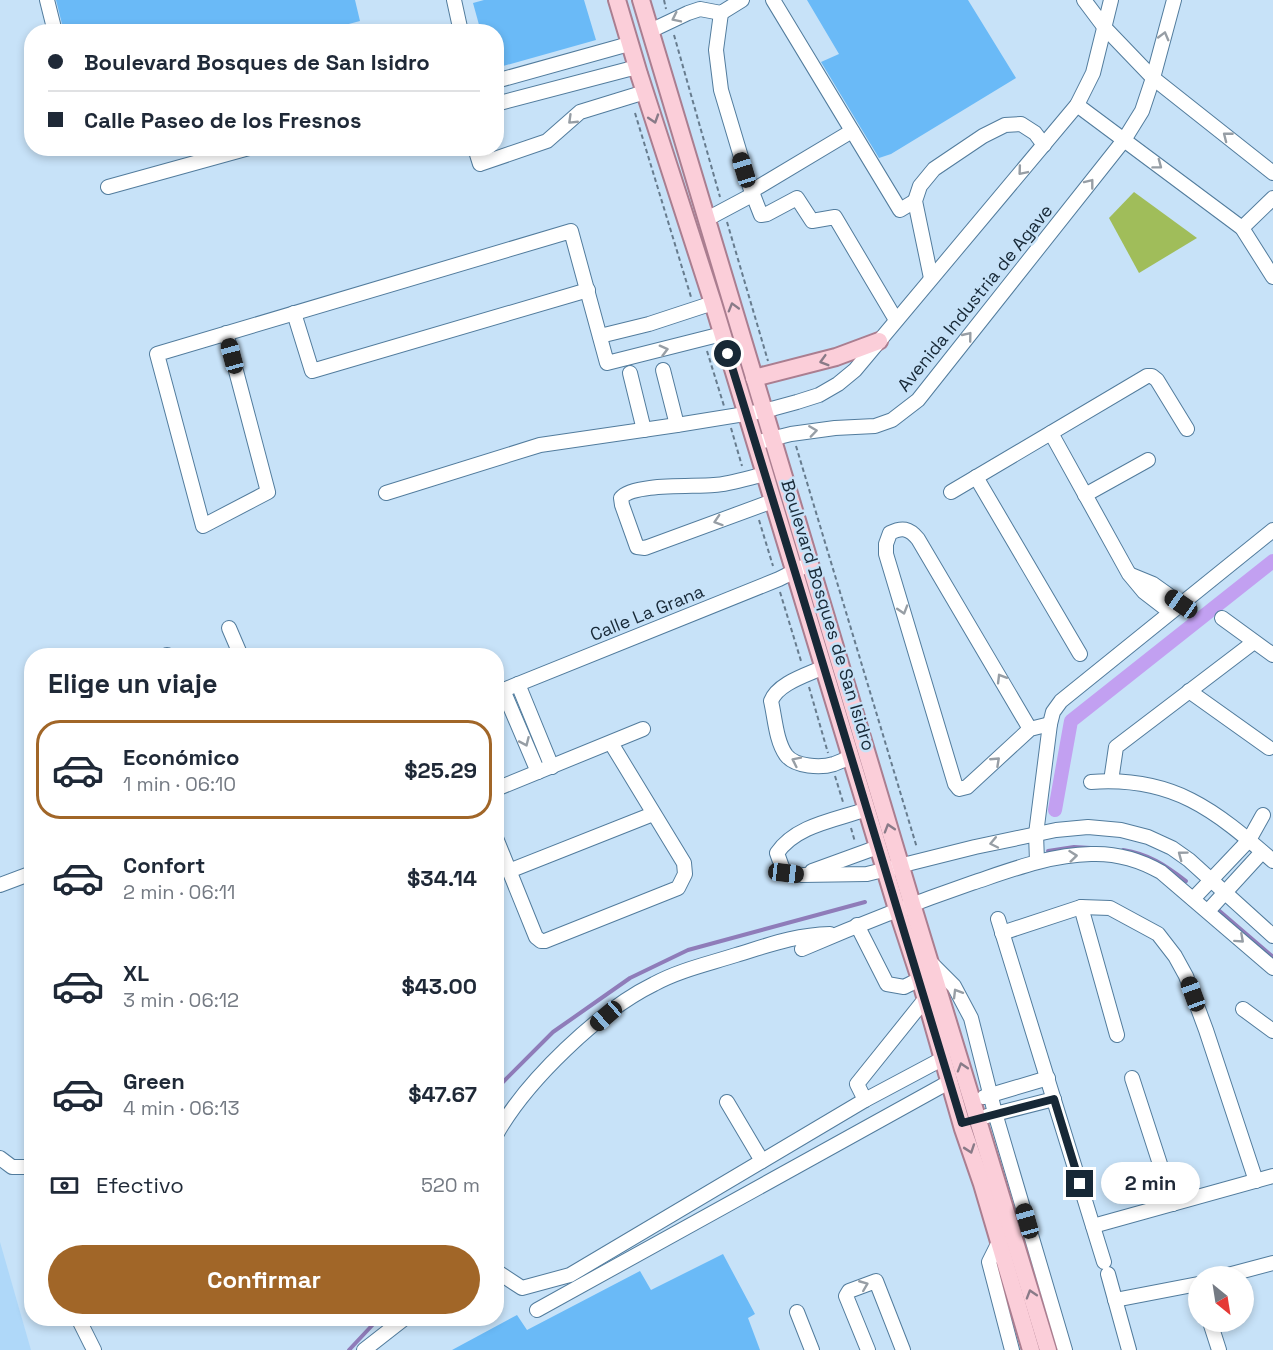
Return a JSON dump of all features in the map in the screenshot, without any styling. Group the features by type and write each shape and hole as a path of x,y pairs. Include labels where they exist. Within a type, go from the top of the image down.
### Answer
{"main road":[{"name":"Boulevard Bosques de San Isidro","path":"617,0 637,67 638,94 713,303 773,501 802,568 904,907 920,980 949,1082 964,1102"},
{"name":"Boulevard Bosques de San Isidro","path":"641,0 773,438 824,667 878,847 892,867"},
{"path":"754,378 836,357 879,341"},
{"name":"Boulevard Bosques de San Isidro","path":"904,907 929,960 964,1102 1048,1350"},
{"name":"Boulevard Bosques de San Isidro","path":"970,1121 999,1242 1031,1350"}],"street":[{"path":"47,0 53,24"},
{"path":"454,0 460,24"},
{"path":"650,31 700,9 721,13 742,0"},
{"path":"1084,0 1105,28 1153,78 1273,172"},
{"path":"386,493 540,445 764,411 819,395 838,384 855,370 1077,105 1093,73 1111,0"},
{"name":"Avenida Industria de Agave","path":"755,443 835,428 875,426 892,420 906,411 932,382 1124,140 1142,111 1174,0"},
{"path":"776,5 900,210 915,201"},
{"path":"721,13 716,51 721,90 761,215 797,198 812,221 835,217 896,320"},
{"path":"504,79 630,44"},
{"path":"504,102 637,67"},
{"path":"504,156 547,141 580,112 638,94"},
{"path":"1077,105 1242,228 1273,277"},
{"path":"931,278 915,201 920,186 934,169 983,136 1005,125 1021,124 1035,133 1044,145"},
{"path":"706,215 852,131"},
{"path":"108,187 220,156"},
{"path":"478,156 480,164 503,156"},
{"path":"1242,228 1273,198"},
{"path":"226,333 268,492 203,526 158,354 226,333 572,231 608,363 722,334"},
{"path":"294,313 312,371 588,290"},
{"path":"600,336 649,324 713,303"},
{"path":"663,370 677,425"},
{"path":"630,373 644,430"},
{"path":"951,492 1147,376 1152,376 1157,380 1187,429"},
{"path":"1051,433 1129,574 1144,592 1175,608"},
{"path":"1085,495 1148,460"},
{"path":"765,474 716,485 631,491 621,498 621,505 637,547 645,548 773,501"},
{"path":"976,477 1080,654"},
{"path":"1030,729 918,538 911,530 900,528 890,533 886,544 886,554 955,784 959,789 967,787 1030,729 1050,724"},
{"path":"1037,861 1036,834 1053,712 1061,701 1273,531"},
{"name":"Calle La Grana","path":"504,690 802,568"},
{"path":"1222,618 1273,656"},
{"path":"230,628 238,648"},
{"path":"1111,780 1116,747 1254,642"},
{"path":"824,667 784,686 773,696 771,701 780,741 786,756 794,763 832,765 851,756"},
{"path":"518,684 552,766"},
{"path":"1189,691 1269,748"},
{"path":"504,700 538,772"},
{"path":"504,786 643,729"},
{"path":"504,858 536,937 541,941 678,888 685,874 684,863 611,743"},
{"path":"1091,782 1111,780 1140,782 1178,794 1212,810 1273,861"},
{"path":"867,809 806,830 784,843 777,853 786,873 867,874 1036,834 1088,827 1121,830 1148,837 1172,848 1273,936"},
{"path":"509,871 653,814"},
{"path":"1193,899 1249,840 1263,815"},
{"path":"802,874 878,847"},
{"path":"1208,911 1262,852"},
{"path":"802,949 904,907 1037,861 1093,854 1118,856 1144,863 1153,868 1208,911 1273,968"},
{"path":"0,885 24,876"},
{"path":"1081,907 1117,1035"},
{"path":"1002,933 1081,907 1110,908 1158,934 1175,956 1186,976 1206,1029 1256,1181"},
{"path":"998,919 1106,1268 1129,1350"},
{"path":"857,925 886,984 904,987 920,980"},
{"path":"504,1120 532,1085 562,1054 622,1001 683,970 804,935 838,934"},
{"name":"Boulevard Bosques de San Isidro","path":"929,960 954,986 971,1018 995,1113 1065,1350"},
{"path":"865,1100 857,1084 926,998"},
{"path":"1243,1009 1273,1031"},
{"path":"504,1276 522,1288 570,1275 865,1100 942,1059"},
{"path":"964,1102 1048,1078"},
{"path":"1132,1078 1173,1204"},
{"path":"537,1310 949,1082"},
{"path":"970,1121 1054,1099"},
{"path":"727,1102 762,1161"},
{"path":"0,1158 12,1167 24,1167"},
{"path":"1093,1226 1273,1176"},
{"path":"999,1242 989,1262 1012,1350"},
{"path":"1254,1268 1273,1263"},
{"path":"868,1350 846,1296 849,1291 876,1281 903,1350"},
{"path":"1115,1300 1188,1287"},
{"path":"797,1312 812,1350"},
{"path":"82,1326 94,1350"},
{"path":"364,1350 395,1326"},
{"path":"1213,1332 1219,1350"}],"path":[{"path":"638,94 641,139 694,308"},
{"path":"704,339 746,478"},
{"path":"755,507 859,855"}],"shaded area":[{"path":"0,1242 31,1350 0,1350"}],"green space":[{"path":"1134,192 1197,238 1139,273 1109,218"}],"building":[{"path":"56,0 355,0 360,21 349,24 62,24"},
{"path":"484,0 584,0 596,40 504,66 504,24 479,24 473,3"},
{"path":"807,0 968,0 1016,78 891,154 879,158 821,62 839,54"},
{"path":"723,1254 755,1314 748,1318 760,1350 452,1350 497,1326 504,1326 504,1322 517,1315 527,1330 640,1271 651,1290"}],"waterway":[{"path":"1055,810 1071,721 1273,561"},
{"path":"1048,851 1074,847 1091,848"},
{"path":"1123,850 1141,854 1156,861 1186,881"},
{"path":"504,1081 553,1032 630,978 688,950 865,902"},
{"path":"1216,908 1273,957"},
{"path":"349,1350 372,1326"}],"route":[{"path":"728,354 962,1123 1054,1099 1080,1184"}]}
